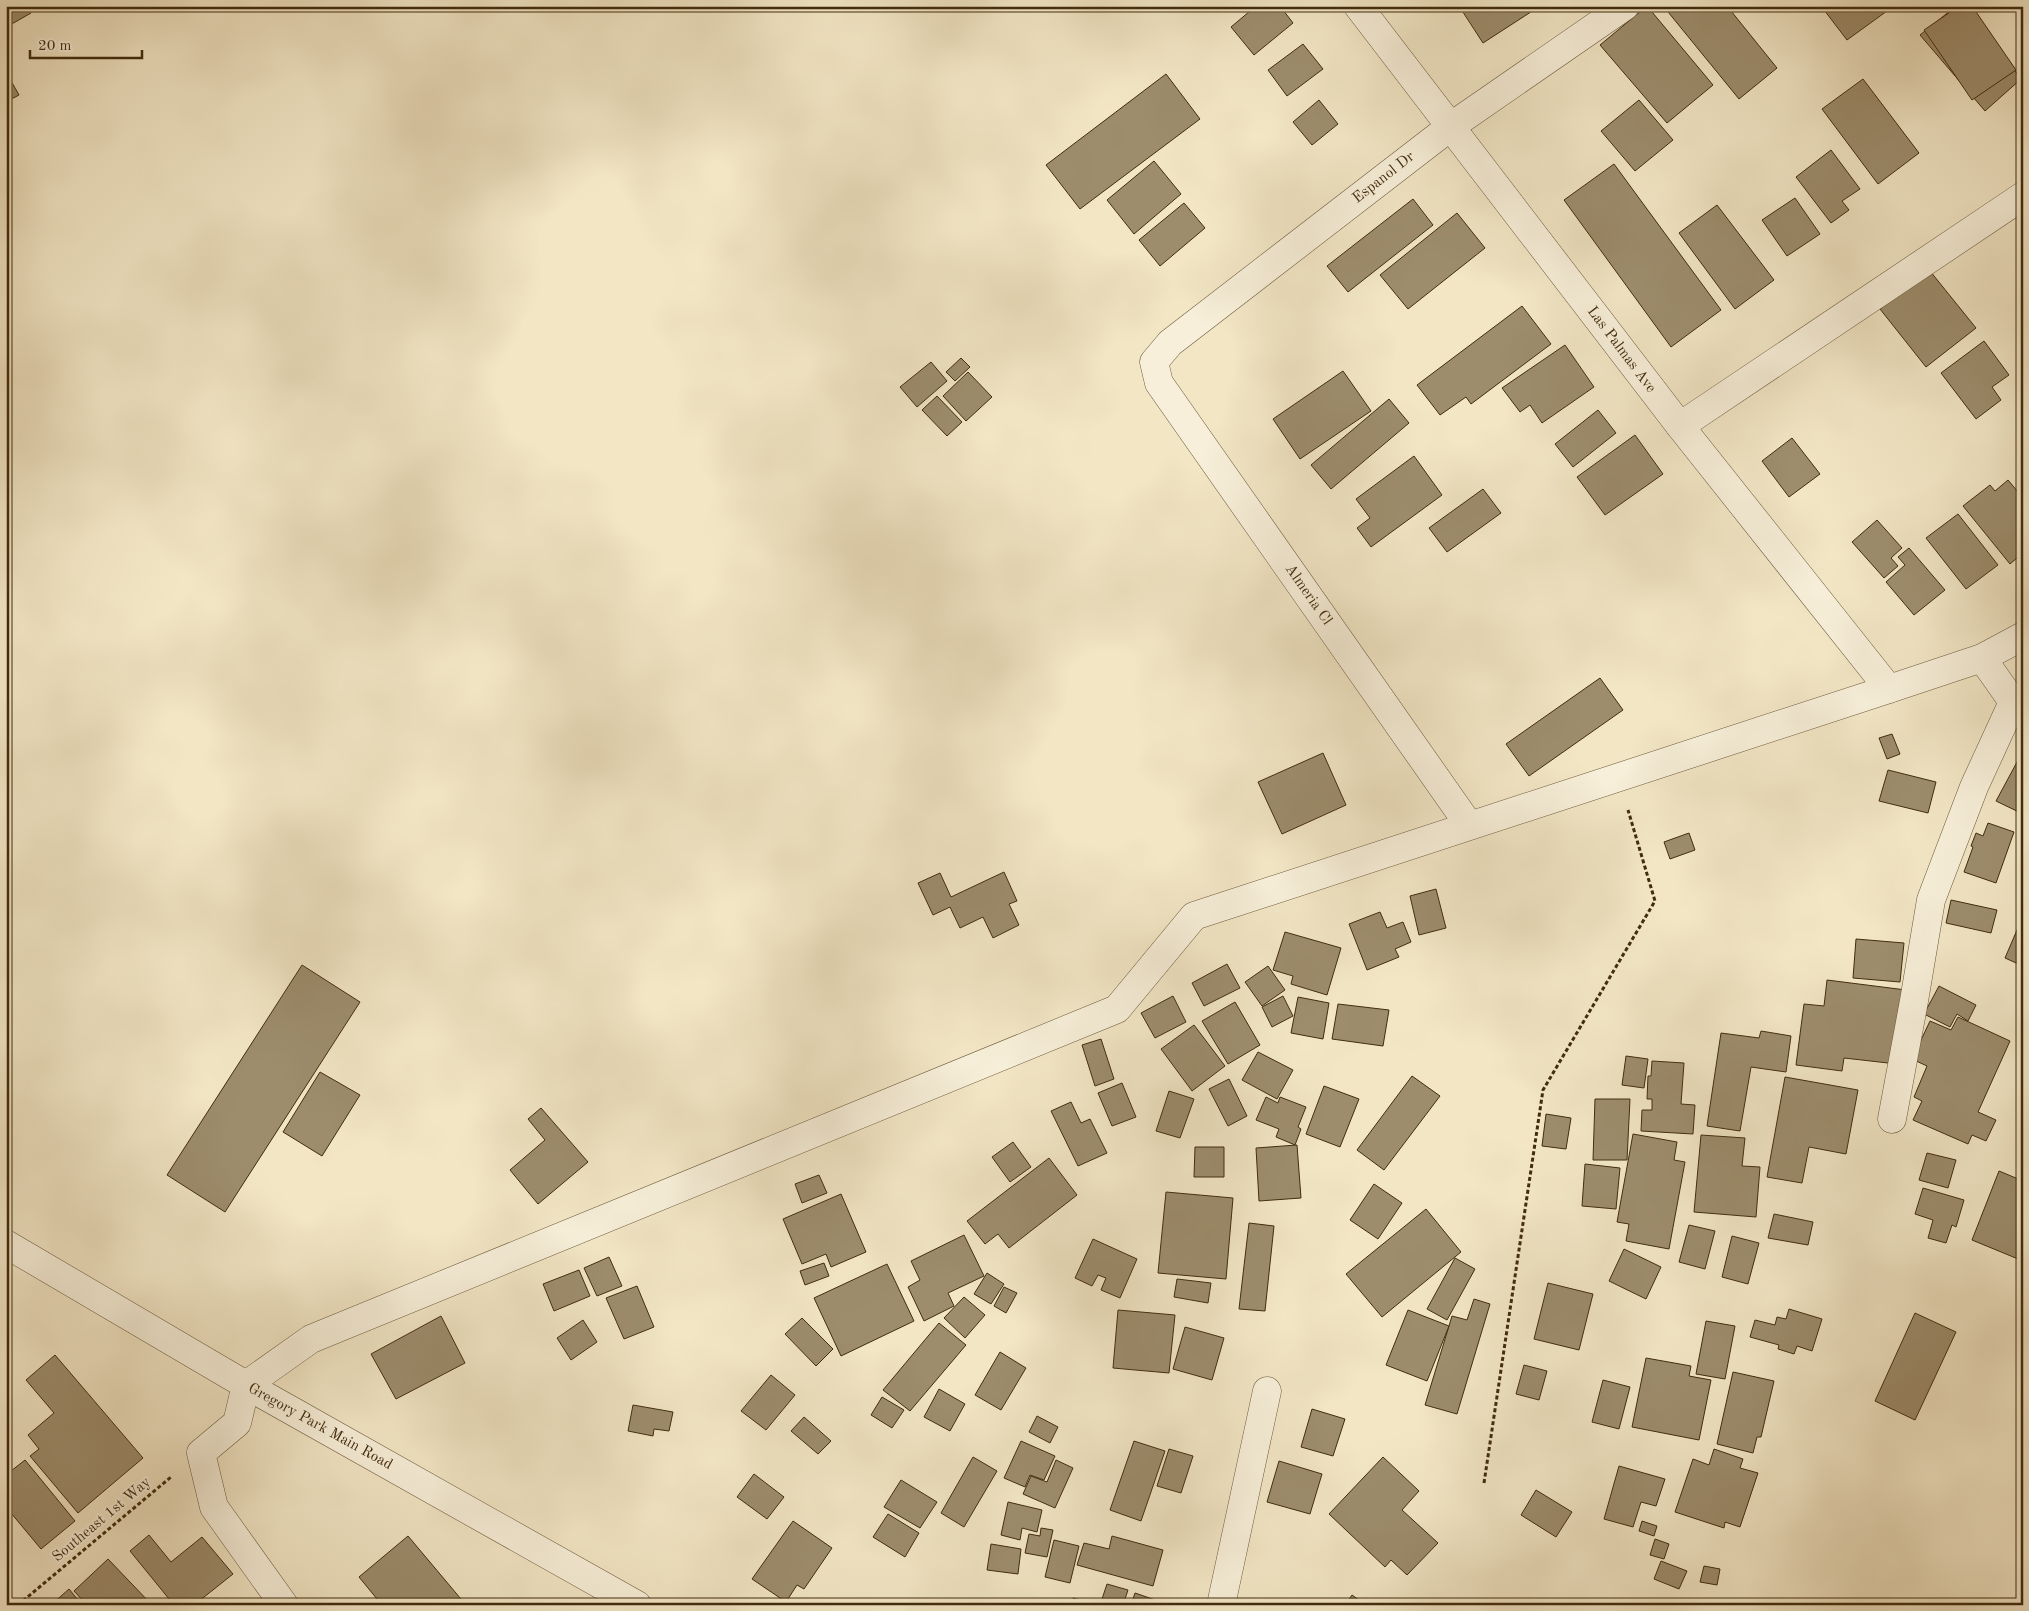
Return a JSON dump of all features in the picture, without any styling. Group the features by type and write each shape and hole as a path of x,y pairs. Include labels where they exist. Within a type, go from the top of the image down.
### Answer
{"street":[{"name":"Las Palmas Ave","path":"1358,6 1680,426 1889,689"},
{"name":"Espanol Dr","path":"1154,362 1170,343 1450,127 1625,6"},
{"path":"1680,426 2023,196"},
{"name":"Almeria Cl","path":"1154,362 1159,382 1469,825"},
{"path":"284,1605 214,1507 201,1453 237,1423 246,1385 311,1339 1117,1009 1194,916 1982,658 2023,636"},
{"path":"1892,1119 1931,900 1974,787 2018,706 1982,658"},
{"name":"Gregory Park Main Road","path":"6,1244 246,1385 637,1605"},
{"path":"1221,1605 1267,1391"}],"path":[{"path":"1484,1483 1543,1090 1655,901 1618,778"},
{"name":"Southeast 1st Way","path":"18,1605 201,1453"}],"building":[{"path":"6,6 27,6 31,13 10,25 6,18"},
{"path":"1256,6 1280,6 1293,23 1254,55 1231,27"},
{"path":"1459,6 1536,6 1537,8 1483,43"},
{"path":"1647,6 1713,85 1667,123 1600,45"},
{"path":"1727,6 1777,68 1739,99 1664,7"},
{"path":"1821,6 1883,6 1887,11 1847,40"},
{"path":"1956,6 1969,6 2021,79 1985,111 1920,35"},
{"path":"1959,6 1972,6 2016,70 1972,100 1924,30"},
{"path":"1303,44 1323,69 1287,96 1268,70"},
{"path":"6,72 19,95 6,102"},
{"path":"1166,74 1200,119 1080,209 1046,165"},
{"path":"1863,79 1919,153 1878,184 1822,109"},
{"path":"1319,100 1338,124 1312,145 1293,122"},
{"path":"1639,100 1673,140 1635,171 1601,131"},
{"path":"1831,150 1860,189 1842,201 1849,210 1831,223 1796,177"},
{"path":"1154,161 1181,194 1134,234 1107,200"},
{"path":"1614,164 1721,310 1671,347 1564,200"},
{"path":"1795,198 1820,234 1787,256 1762,220"},
{"path":"1413,199 1433,225 1348,292 1327,266"},
{"path":"1184,203 1205,228 1160,266 1139,240"},
{"path":"1717,205 1774,280 1735,309 1679,233"},
{"path":"1457,213 1485,248 1408,309 1380,275"},
{"path":"1930,271 1976,328 1926,367 1880,309"},
{"path":"1522,306 1551,344 1471,404 1466,397 1440,415 1417,385"},
{"path":"1984,341 2009,375 1992,387 2001,400 1976,419 1941,373"},
{"path":"1565,345 1594,387 1542,423 1530,405 1520,412 1502,388"},
{"path":"961,358 970,367 955,381 946,372"},
{"path":"931,362 947,381 917,407 900,387"},
{"path":"1343,371 1371,411 1300,459 1273,419"},
{"path":"968,372 992,397 966,421 943,396"},
{"path":"937,396 962,422 947,436 922,410"},
{"path":"1389,399 1409,423 1331,489 1311,465"},
{"path":"1598,410 1616,433 1573,467 1555,444"},
{"path":"1635,435 1663,474 1605,515 1577,477"},
{"path":"1792,438 1820,474 1789,497 1762,461"},
{"path":"1414,456 1442,495 1371,547 1357,528 1370,518 1356,499"},
{"path":"2008,480 2023,498 2023,553 2010,564 1963,506 1990,485 1995,491"},
{"path":"1483,489 1501,513 1447,552 1429,528"},
{"path":"1958,514 1998,565 1966,589 1926,538"},
{"path":"1877,520 1902,548 1891,558 1898,566 1884,578 1852,542"},
{"path":"1909,548 1945,590 1914,615 1886,582 1905,565 1898,557"},
{"path":"1600,678 1623,710 1529,776 1506,744"},
{"path":"1892,734 1900,754 1887,759 1879,738"},
{"path":"2023,751 2023,814 1996,801"},
{"path":"1323,753 1346,805 1282,834 1258,782"},
{"path":"1888,770 1936,782 1928,813 1879,801"},
{"path":"1988,823 2014,832 1996,883 1964,872 1976,833 1983,836"},
{"path":"1689,833 1695,850 1670,859 1664,842"},
{"path":"1004,872 1017,901 1009,904 1019,925 993,938 983,917 960,928 950,907 933,915 918,883 940,873 951,897"},
{"path":"1436,889 1446,928 1419,935 1410,896"},
{"path":"1951,900 1997,910 1991,933 1946,923"},
{"path":"1380,912 1387,928 1403,922 1411,942 1395,949 1399,957 1367,970 1349,924"},
{"path":"2023,916 2023,966 2005,958"},
{"path":"1285,932 1341,948 1327,995 1291,984 1293,976 1273,970"},
{"path":"1856,939 1904,943 1900,982 1853,978"},
{"path":"1227,964 1240,988 1204,1006 1192,983"},
{"path":"302,965 360,1002 225,1212 167,1175"},
{"path":"1268,966 1285,990 1262,1006 1245,982"},
{"path":"1827,980 1906,990 1897,1064 1844,1058 1842,1071 1796,1065 1804,1004 1824,1006"},
{"path":"1939,986 1976,1005 1968,1021 1957,1014 1950,1027 1924,1014"},
{"path":"1173,996 1186,1022 1155,1038 1141,1013"},
{"path":"1283,996 1293,1016 1272,1027 1262,1007"},
{"path":"1298,997 1329,1003 1323,1039 1291,1033"},
{"path":"1235,1002 1260,1045 1228,1064 1202,1021"},
{"path":"1338,1004 1389,1010 1383,1046 1332,1039"},
{"path":"1958,1017 2010,1041 1978,1112 1996,1120 1986,1141 1972,1135 1968,1144 1913,1120 1922,1101 1914,1097 1927,1066 1912,1059 1930,1021 1951,1030"},
{"path":"1194,1025 1225,1066 1192,1091 1161,1049"},
{"path":"1761,1031 1791,1036 1786,1072 1751,1067 1740,1131 1707,1126 1721,1033 1759,1038"},
{"path":"1101,1039 1114,1079 1095,1086 1082,1045"},
{"path":"1258,1052 1293,1070 1277,1099 1242,1080"},
{"path":"1626,1056 1648,1059 1644,1088 1622,1085"},
{"path":"1652,1061 1684,1063 1681,1104 1695,1105 1693,1134 1641,1131 1642,1110 1652,1110 1652,1099 1647,1099 1648,1076 1651,1076"},
{"path":"320,1072 360,1095 322,1156 283,1132"},
{"path":"1412,1076 1440,1096 1384,1170 1357,1150"},
{"path":"1785,1077 1858,1090 1846,1154 1809,1147 1802,1183 1767,1177"},
{"path":"1229,1079 1247,1116 1228,1126 1209,1089"},
{"path":"1122,1083 1136,1117 1112,1126 1098,1093"},
{"path":"1324,1086 1359,1099 1340,1147 1306,1134"},
{"path":"1169,1091 1194,1099 1180,1138 1156,1131"},
{"path":"1266,1097 1278,1103 1280,1097 1306,1107 1298,1127 1301,1129 1295,1145 1276,1137 1279,1129 1256,1120"},
{"path":"1595,1099 1630,1099 1627,1160 1593,1160"},
{"path":"1071,1102 1081,1123 1090,1119 1107,1153 1078,1166 1051,1111"},
{"path":"541,1108 588,1162 538,1204 510,1170 545,1140 528,1119"},
{"path":"1546,1114 1571,1118 1566,1149 1542,1146"},
{"path":"1633,1134 1677,1142 1674,1160 1685,1162 1669,1249 1626,1241 1629,1224 1617,1222"},
{"path":"1701,1135 1745,1138 1742,1166 1760,1167 1756,1217 1694,1212"},
{"path":"1013,1142 1031,1167 1010,1182 992,1157"},
{"path":"1297,1145 1301,1198 1259,1201 1256,1148"},
{"path":"1195,1147 1224,1147 1224,1177 1194,1177"},
{"path":"1927,1153 1956,1160 1948,1188 1919,1180"},
{"path":"1049,1158 1077,1195 1009,1248 998,1234 985,1244 967,1221"},
{"path":"1585,1164 1620,1168 1616,1209 1582,1206"},
{"path":"1999,1171 2023,1181 2023,1261 1972,1240"},
{"path":"819,1175 827,1193 802,1203 795,1184"},
{"path":"1374,1184 1402,1203 1378,1239 1350,1220"},
{"path":"1923,1188 1964,1200 1956,1227 1952,1225 1946,1243 1928,1238 1933,1220 1915,1214"},
{"path":"1166,1192 1233,1198 1226,1279 1158,1273"},
{"path":"841,1194 866,1252 831,1267 826,1254 802,1264 783,1219"},
{"path":"1426,1209 1461,1252 1382,1317 1346,1274"},
{"path":"1774,1214 1813,1222 1808,1245 1768,1238"},
{"path":"1249,1223 1274,1226 1265,1311 1239,1309"},
{"path":"1689,1225 1715,1231 1705,1269 1679,1262"},
{"path":"964,1235 984,1276 948,1293 954,1306 924,1321 908,1287 920,1280 911,1261"},
{"path":"1732,1236 1759,1243 1748,1284 1722,1277"},
{"path":"1093,1239 1137,1259 1120,1298 1101,1290 1106,1278 1098,1275 1092,1286 1075,1278"},
{"path":"1624,1249 1661,1267 1646,1299 1609,1281"},
{"path":"609,1257 622,1286 597,1296 584,1268"},
{"path":"1455,1258 1475,1269 1447,1320 1427,1309"},
{"path":"824,1263 829,1276 805,1285 800,1271"},
{"path":"887,1264 914,1321 841,1356 814,1298"},
{"path":"579,1270 590,1296 554,1311 543,1284"},
{"path":"987,1273 1004,1284 991,1304 974,1294"},
{"path":"1177,1279 1211,1283 1208,1303 1174,1297"},
{"path":"1548,1283 1593,1294 1579,1350 1534,1339"},
{"path":"637,1286 654,1327 624,1339 606,1298"},
{"path":"1004,1287 1017,1293 1006,1313 994,1306"},
{"path":"964,1297 985,1315 965,1338 944,1318"},
{"path":"1474,1299 1490,1304 1457,1414 1425,1405 1452,1316 1467,1320"},
{"path":"1789,1309 1822,1319 1812,1351 1797,1346 1794,1354 1778,1349 1779,1345 1750,1337 1755,1320 1775,1325 1777,1317 1786,1319"},
{"path":"1118,1310 1175,1315 1169,1373 1113,1368"},
{"path":"1408,1310 1449,1326 1427,1381 1386,1365"},
{"path":"1915,1313 1956,1332 1915,1420 1875,1401"},
{"path":"441,1316 465,1363 396,1399 371,1354"},
{"path":"802,1318 833,1349 816,1366 785,1334"},
{"path":"583,1320 597,1342 571,1360 557,1338"},
{"path":"1706,1321 1735,1326 1725,1379 1696,1374"},
{"path":"939,1323 966,1345 910,1411 883,1390"},
{"path":"1185,1327 1224,1338 1212,1380 1173,1369"},
{"path":"1000,1352 1026,1368 1001,1410 975,1395"},
{"path":"55,1355 143,1458 78,1513 30,1456 39,1449 28,1435 54,1413 26,1380"},
{"path":"1646,1358 1691,1366 1689,1376 1711,1380 1699,1440 1632,1427"},
{"path":"1524,1365 1547,1371 1539,1400 1516,1394"},
{"path":"1733,1372 1774,1381 1761,1437 1757,1437 1753,1453 1717,1444"},
{"path":"771,1375 795,1395 766,1430 741,1411"},
{"path":"1603,1380 1630,1387 1619,1429 1592,1422"},
{"path":"939,1389 965,1404 950,1431 924,1417"},
{"path":"882,1397 904,1410 892,1428 871,1415"},
{"path":"633,1405 673,1412 669,1431 654,1429 653,1436 628,1431"},
{"path":"1312,1409 1345,1419 1333,1456 1301,1447"},
{"path":"1037,1416 1058,1427 1050,1443 1029,1432"},
{"path":"804,1417 831,1441 818,1454 791,1431"},
{"path":"1021,1441 1055,1456 1044,1480 1030,1475 1025,1487 1004,1478"},
{"path":"1134,1441 1165,1451 1141,1521 1110,1510"},
{"path":"1169,1449 1193,1456 1181,1493 1157,1486"},
{"path":"1714,1449 1743,1459 1740,1468 1758,1473 1740,1527 1725,1522 1724,1528 1675,1512 1693,1459 1709,1465"},
{"path":"973,1457 997,1471 964,1527 941,1513"},
{"path":"1383,1457 1419,1491 1402,1510 1438,1543 1407,1575 1391,1560 1385,1567 1329,1514"},
{"path":"25,1460 75,1521 41,1549 6,1507 6,1475"},
{"path":"1056,1460 1073,1468 1055,1508 1023,1494 1031,1476 1047,1482"},
{"path":"1279,1461 1322,1474 1310,1514 1267,1502"},
{"path":"1619,1466 1665,1479 1656,1506 1641,1502 1633,1527 1604,1519"},
{"path":"754,1474 784,1497 767,1519 737,1497"},
{"path":"901,1480 937,1502 920,1528 884,1507"},
{"path":"1536,1490 1572,1512 1556,1537 1521,1515"},
{"path":"1008,1502 1042,1510 1037,1532 1022,1528 1020,1540 1001,1535"},
{"path":"888,1514 919,1533 905,1557 873,1537"},
{"path":"793,1521 832,1548 804,1589 797,1585 786,1602 752,1579"},
{"path":"1642,1521 1657,1526 1654,1536 1639,1531"},
{"path":"1041,1528 1053,1530 1047,1557 1025,1553 1029,1534 1040,1536"},
{"path":"149,1535 171,1562 202,1537 233,1574 194,1605 174,1605 130,1551"},
{"path":"408,1536 466,1605 382,1605 359,1577"},
{"path":"1112,1536 1163,1550 1153,1586 1077,1565 1084,1543 1109,1549"},
{"path":"1655,1539 1669,1544 1664,1559 1650,1555"},
{"path":"1054,1540 1079,1546 1070,1583 1045,1577"},
{"path":"991,1544 1021,1549 1018,1574 987,1570"},
{"path":"108,1559 152,1605 87,1605 74,1591"},
{"path":"1661,1561 1687,1571 1679,1589 1654,1579"},
{"path":"1704,1566 1720,1569 1717,1585 1700,1582"},
{"path":"1107,1584 1128,1590 1123,1605 1101,1602"},
{"path":"69,1589 82,1605 51,1605"},
{"path":"1135,1593 1170,1605 1131,1605"},
{"path":"1352,1595 1366,1605 1345,1605"},
{"path":"1073,1598 1102,1605 1072,1605"}]}
